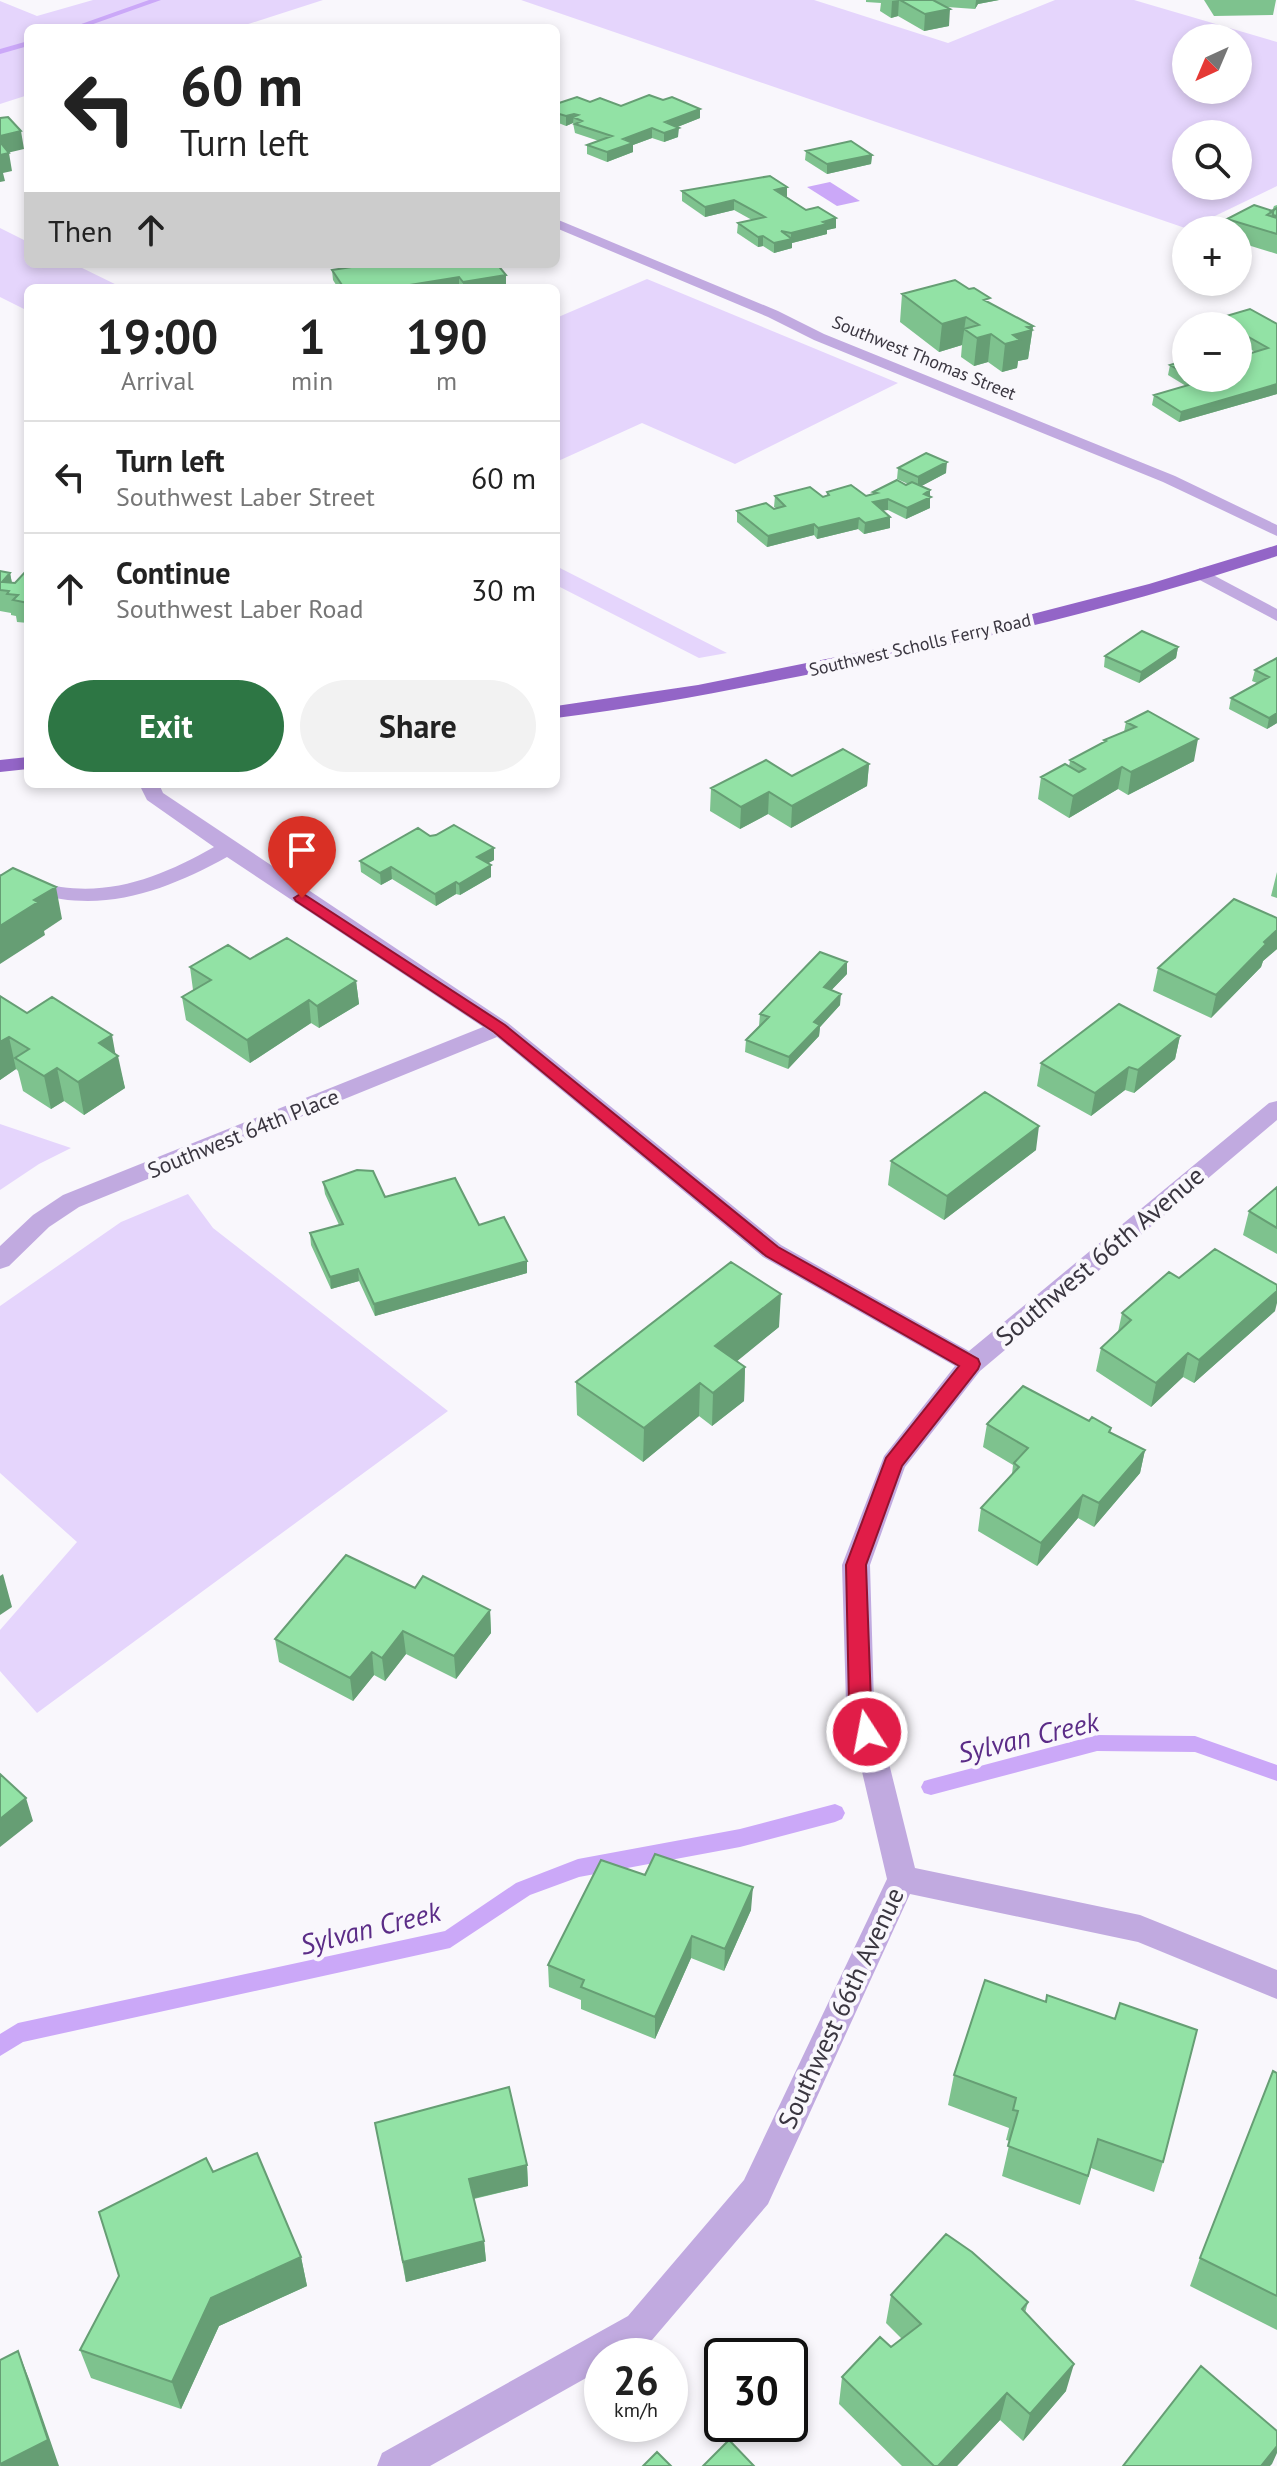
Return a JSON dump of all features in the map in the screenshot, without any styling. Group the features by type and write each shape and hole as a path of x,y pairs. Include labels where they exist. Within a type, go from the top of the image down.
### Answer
{"main road":[{"name":"Southwest Scholls Ferry Road","path":"560,711 674,695 870,658 1042,617 1277,550"},
{"path":"0,766 24,763"}],"street":[{"name":"Southwest Thomas Street","path":"560,225 773,314 819,337 1169,479 1277,531"},
{"path":"1200,573 1277,616"},
{"path":"151,788 154,796 228,848 500,1028 772,1251 971,1364"},
{"path":"0,880 62,893 102,896 137,891 173,878 228,848"},
{"name":"Southwest 64th Place","path":"0,1260 41,1221 71,1201 500,1028"},
{"name":"Southwest 66th Avenue","path":"395,2466 640,2328 756,2192 902,1879 860,1703 856,1565 893,1463 971,1364 1277,1108"},
{"path":"902,1879 1140,1929 1277,1985"}],"shaded area":[{"path":"93,0 323,0 248,24 24,24 24,96 0,104 0,1 37,16"},
{"path":"521,0 814,0 948,43 1055,0 1134,0 1216,24 1172,24 1172,104 1252,104 1252,35 1277,42 1277,186 1252,198 1252,120 1172,120 1172,200 1248,200 1215,216 1172,216 1172,224"},
{"path":"830,182 860,201 837,206 807,187"},
{"path":"0,228 24,240 24,268 82,268 115,284 24,284 24,309 0,297"},
{"path":"647,279 898,383 735,464 642,423 560,460 560,316"},
{"path":"560,568 727,653 699,658 560,587"},
{"path":"0,1124 71,1148 39,1164 0,1190"},
{"path":"188,1194 213,1228 448,1411 37,1713 0,1671 0,1630 77,1542 0,1473 0,1306 121,1222"}],"building":[{"path":"900,0 933,0 950,9 925,14"},
{"path":"649,95 663,100 672,97 700,109 665,122 679,128 664,133 652,128 623,139 633,143 607,152 587,145 612,136 575,124 582,121 573,117 578,115 560,114 560,103 577,97 590,102 600,98 621,106"},
{"path":"8,117 21,131 0,136 0,118"},
{"path":"851,141 872,155 827,164 806,151"},
{"path":"0,142 9,153 0,155"},
{"path":"770,176 787,187 775,190 806,210 818,207 836,218 823,222 827,224 791,233 781,231 792,239 774,243 763,236 758,237 738,223 765,217 734,200 705,207 682,191"},
{"path":"1254,205 1273,211 1267,215 1277,218 1277,234 1252,226 1252,216 1233,216"},
{"path":"500,268 506,275 463,282 459,277 416,284 341,284 332,270"},
{"path":"955,280 990,298 984,300 1033,326 1027,327 1032,330 1013,335 1020,340 1005,344 991,334 977,338 964,329 979,325 966,317 942,324 902,294"},
{"path":"1250,309 1277,324 1277,384 1252,391 1252,353 1268,348 1252,339 1252,312 1240,312"},
{"path":"1172,390 1250,392 1181,412 1154,395"},
{"path":"926,453 947,462 918,477 898,468"},
{"path":"897,480 906,485 912,482 930,490 924,494 931,497 907,508 888,499 873,502 890,517 865,523 859,518 818,528 814,524 768,536 737,511 766,503 774,509 785,506 775,496 810,487 823,497 829,495 827,492 851,485 866,496"},
{"path":"0,571 10,573 2,582 15,583 24,573 24,602 13,600 18,595 0,590"},
{"path":"1142,631 1178,647 1141,672 1105,656"},
{"path":"1277,658 1277,713 1269,718 1231,698 1269,677 1255,670"},
{"path":"1148,711 1198,739 1131,772 1122,767 1073,796 1041,777 1065,764 1079,772 1085,769 1070,760 1104,740 1136,727 1126,722"},
{"path":"843,749 869,764 792,806 769,792 741,807 711,788 766,760 792,776"},
{"path":"454,825 494,848 477,857 491,865 435,894 391,867 380,873 360,861 418,828 430,836"},
{"path":"13,868 56,887 0,926 0,876"},
{"path":"1234,899 1277,918 1277,930 1216,995 1158,968"},
{"path":"287,938 356,981 317,1006 309,1000 247,1040 182,997 211,980 190,967 228,945 250,959"},
{"path":"820,952 847,962 824,987 841,994 814,1022 820,1025 789,1057 746,1040 769,1017 760,1014"},
{"path":"0,996 27,1013 52,997 112,1035 99,1043 118,1056 78,1082 57,1068 44,1076 15,1058 29,1049 9,1037 0,1042"},
{"path":"1119,1004 1180,1036 1138,1070 1129,1067 1095,1093 1041,1063"},
{"path":"985,1092 1039,1126 947,1196 891,1161"},
{"path":"357,1170 373,1171 385,1197 455,1178 479,1225 504,1217 527,1261 374,1304 358,1269 330,1277 310,1233 343,1224 323,1182"},
{"path":"1277,1187 1277,1228 1249,1211"},
{"path":"1215,1249 1277,1285 1277,1291 1199,1360 1188,1353 1156,1383 1101,1348 1131,1320 1122,1313 1169,1272 1179,1278"},
{"path":"731,1262 781,1294 715,1346 745,1367 713,1393 700,1383 644,1428 576,1382"},
{"path":"1023,1386 1089,1421 1092,1417 1111,1428 1109,1432 1145,1450 1099,1503 1083,1495 1041,1543 981,1508 1019,1467 1014,1463 1028,1448 987,1424"},
{"path":"346,1555 415,1588 423,1576 490,1610 454,1656 403,1631 382,1658 372,1652 350,1678 275,1639"},
{"path":"0,1774 26,1798 0,1819"},
{"path":"655,1854 753,1887 725,1949 692,1936 655,2017 581,1987 584,1980 548,1965 601,1860 645,1875"},
{"path":"985,1980 1046,2002 1047,1995 1115,2019 1120,2003 1197,2030 1163,2162 1098,2139 1088,2176 1008,2146 1018,2111 1013,2110 1016,2098 954,2075"},
{"path":"1273,2071 1277,2073 1277,2296 1200,2258"},
{"path":"509,2087 527,2165 469,2179 484,2241 403,2262 375,2123"},
{"path":"257,2153 301,2257 211,2298 172,2382 80,2350 119,2276 99,2212 206,2158 213,2172"},
{"path":"946,2234 972,2252 1028,2302 1022,2309 1074,2364 1030,2414 1007,2393 938,2466 934,2466 842,2377 880,2337 891,2347 921,2324 891,2295"},
{"path":"18,2351 48,2440 0,2464 0,2360"},
{"path":"1201,2366 1277,2431 1277,2446 1261,2466 1123,2466"},
{"path":"727,2442 731,2442 754,2466 703,2466"},
{"path":"657,2452 671,2466 643,2466"}],"waterway":[{"path":"86,24 157,0"},
{"path":"0,52 24,44"},
{"name":"Sylvan Creek","path":"931,1787 1097,1743 1195,1744 1277,1773"},
{"name":"Sylvan Creek","path":"0,2046 18,2033 450,1939 523,1889 578,1868 740,1838 835,1813"}],"route":[{"path":"302,898 500,1028 772,1251 971,1364 893,1463 856,1565 860,1703 867,1732"}]}
